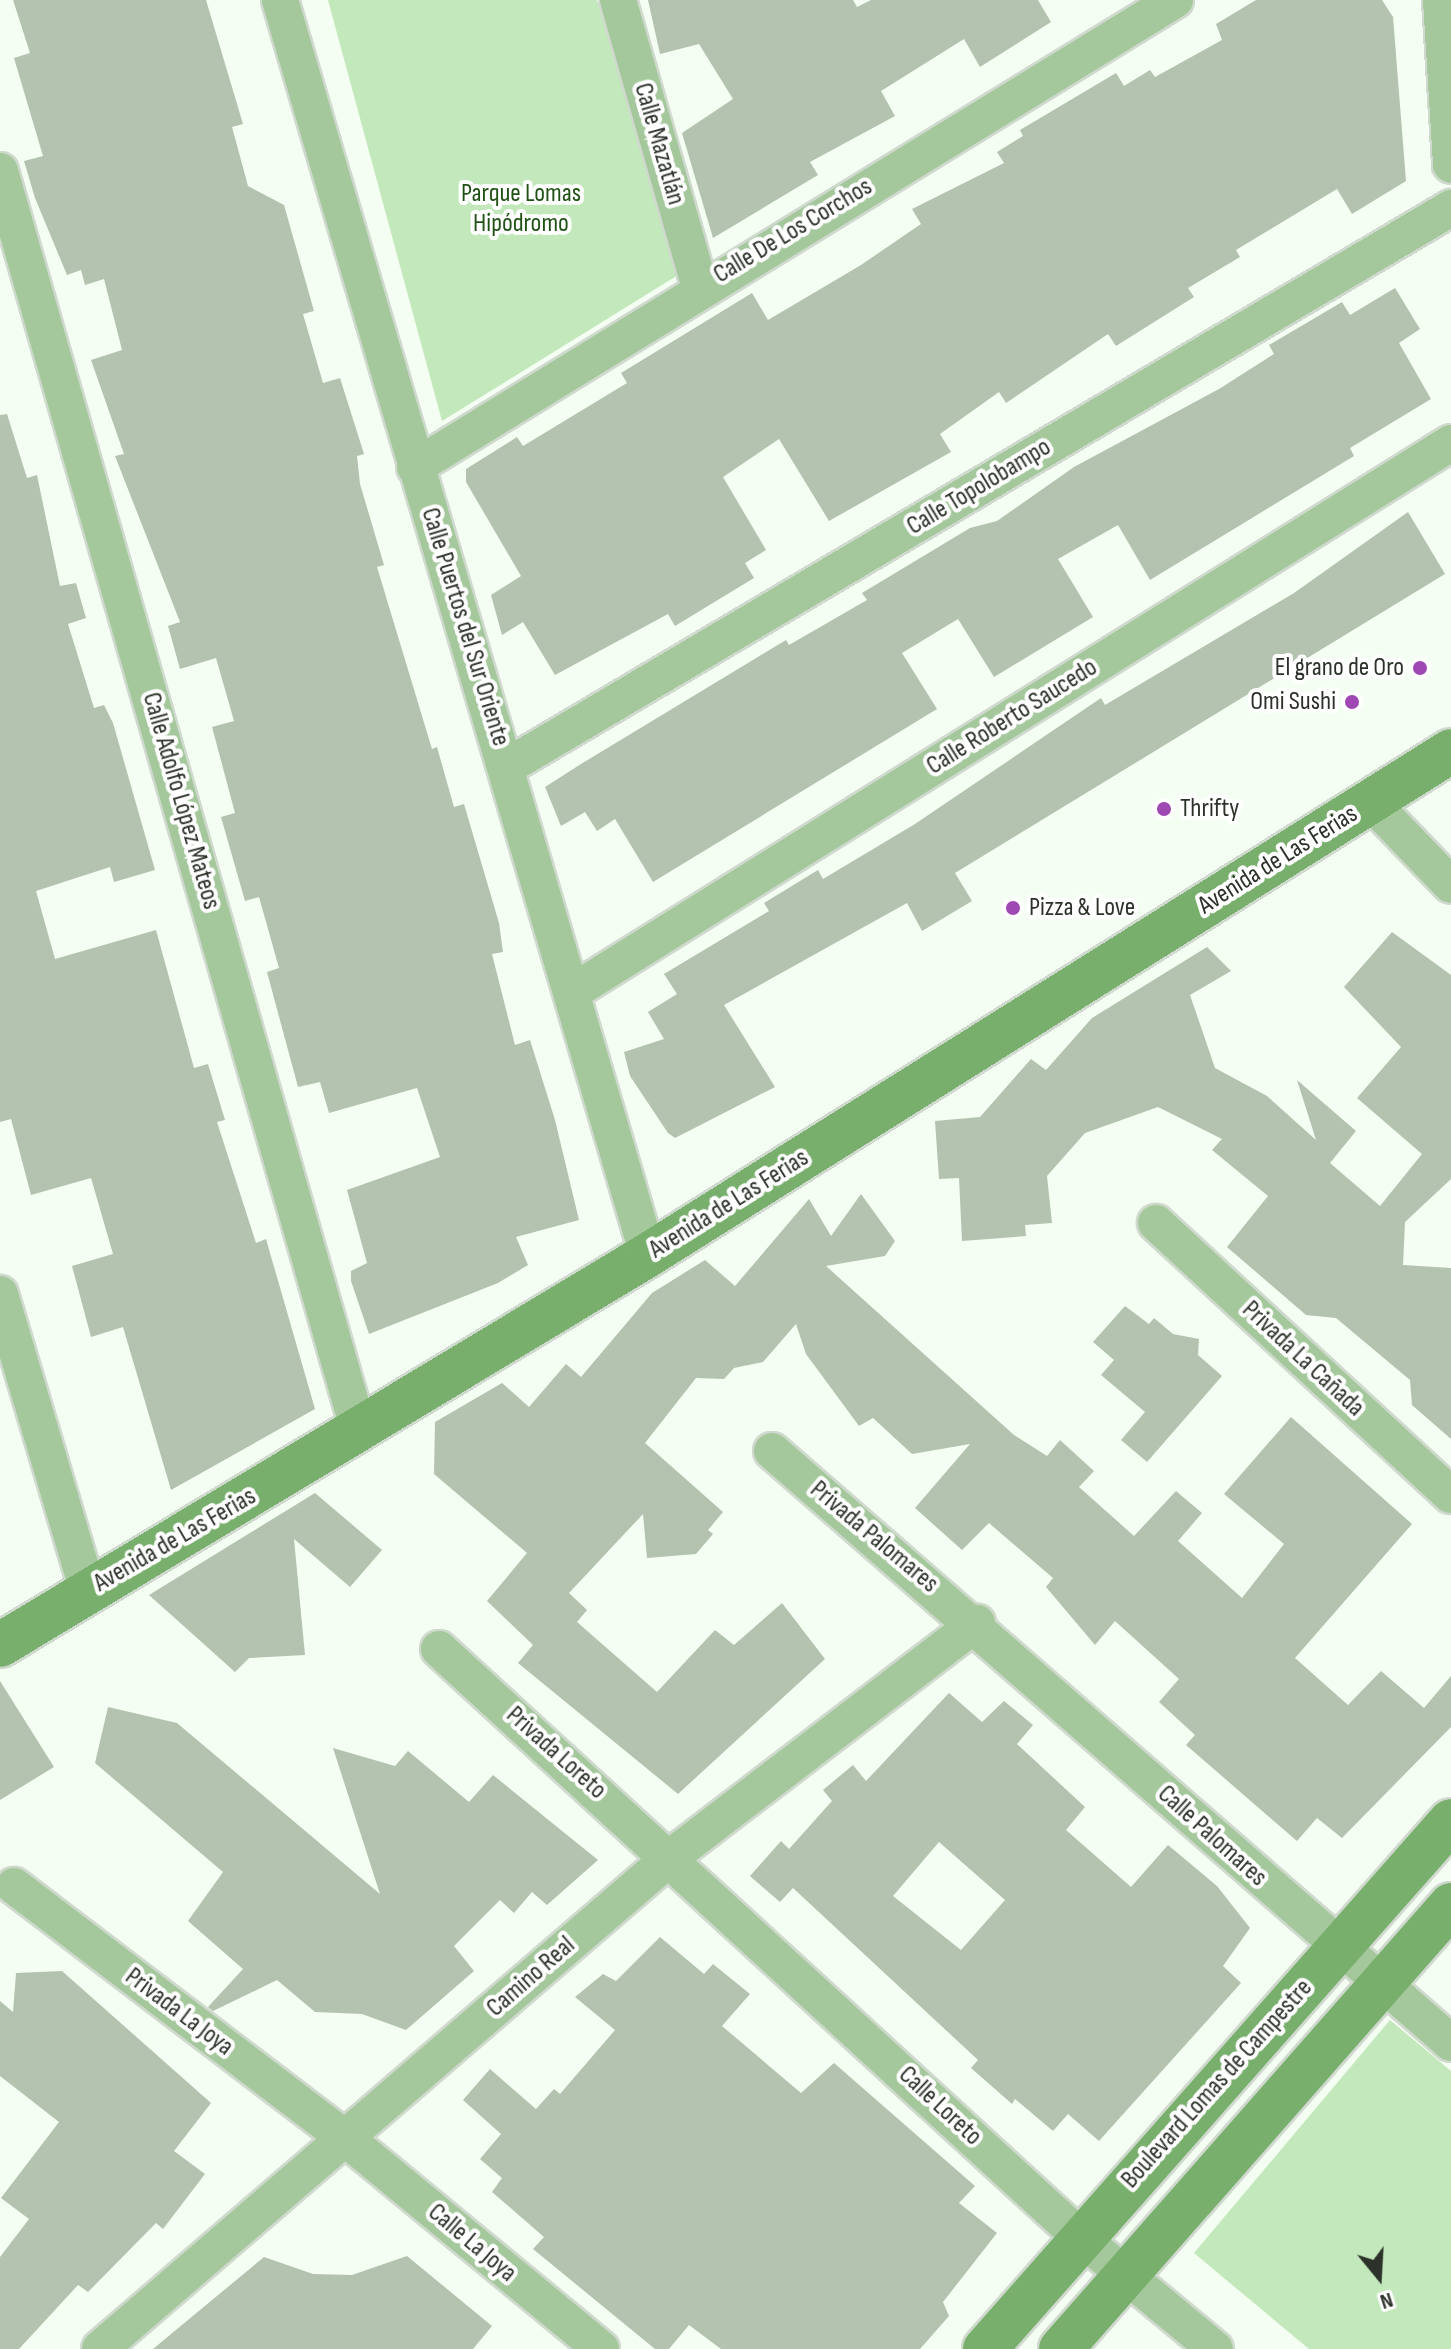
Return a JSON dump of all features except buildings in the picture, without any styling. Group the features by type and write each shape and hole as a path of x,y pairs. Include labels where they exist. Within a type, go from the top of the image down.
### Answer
{"main road":[{"name":"Avenida de Las Ferias","path":"0,1645 648,1255 1451,751"},
{"name":"Boulevard Lomas de Campestre","path":"985,2349 1080,2237 1451,1821"},
{"path":"1061,2349 1451,1905"}],"street":[{"name":"Calle Puertos del Sur Oriente","path":"280,0 415,467 574,991 648,1255"},
{"name":"Calle Mazatlán","path":"618,0 700,288"},
{"name":"Calle De Los Corchos","path":"415,467 700,288 1175,0"},
{"path":"1441,0 1451,165"},
{"name":"Calle Adolfo López Mateos","path":"0,171 359,1431"},
{"name":"Calle Topolobampo","path":"508,766 1451,208"},
{"name":"Calle Roberto Saucedo","path":"574,991 1451,443"},
{"path":"1371,802 1451,885"},
{"name":"Privada La Cañada","path":"1156,1223 1451,1495"},
{"path":"0,1294 88,1591"},
{"name":"Privada Palomares","path":"772,1451 977,1623"},
{"name":"Camino Real","path":"100,2349 672,1856 977,1623"},
{"name":"Calle Palomares","path":"977,1623 1337,1949 1451,2043"},
{"name":"Privada Loreto","path":"439,1649 672,1856"},
{"name":"Calle Loreto","path":"672,1856 1080,2237 1215,2349"},
{"name":"Privada La Joya","path":"14,1886 344,2137"},
{"name":"Calle La Joya","path":"344,2137 601,2349"}],"green space":[{"name":"Parque Lomas Hipódromo","path":"328,0 597,0 678,275 442,421"},
{"path":"1390,2020 1451,2071 1451,2349 1309,2349 1194,2253"}],"place":[{"name":"El grano de Oro","path":"1420,668"},
{"name":"Omi Sushi","path":"1352,702"},
{"name":"Thrifty","path":"1164,809"},
{"name":"Pizza & Love","path":"1013,908"}]}
